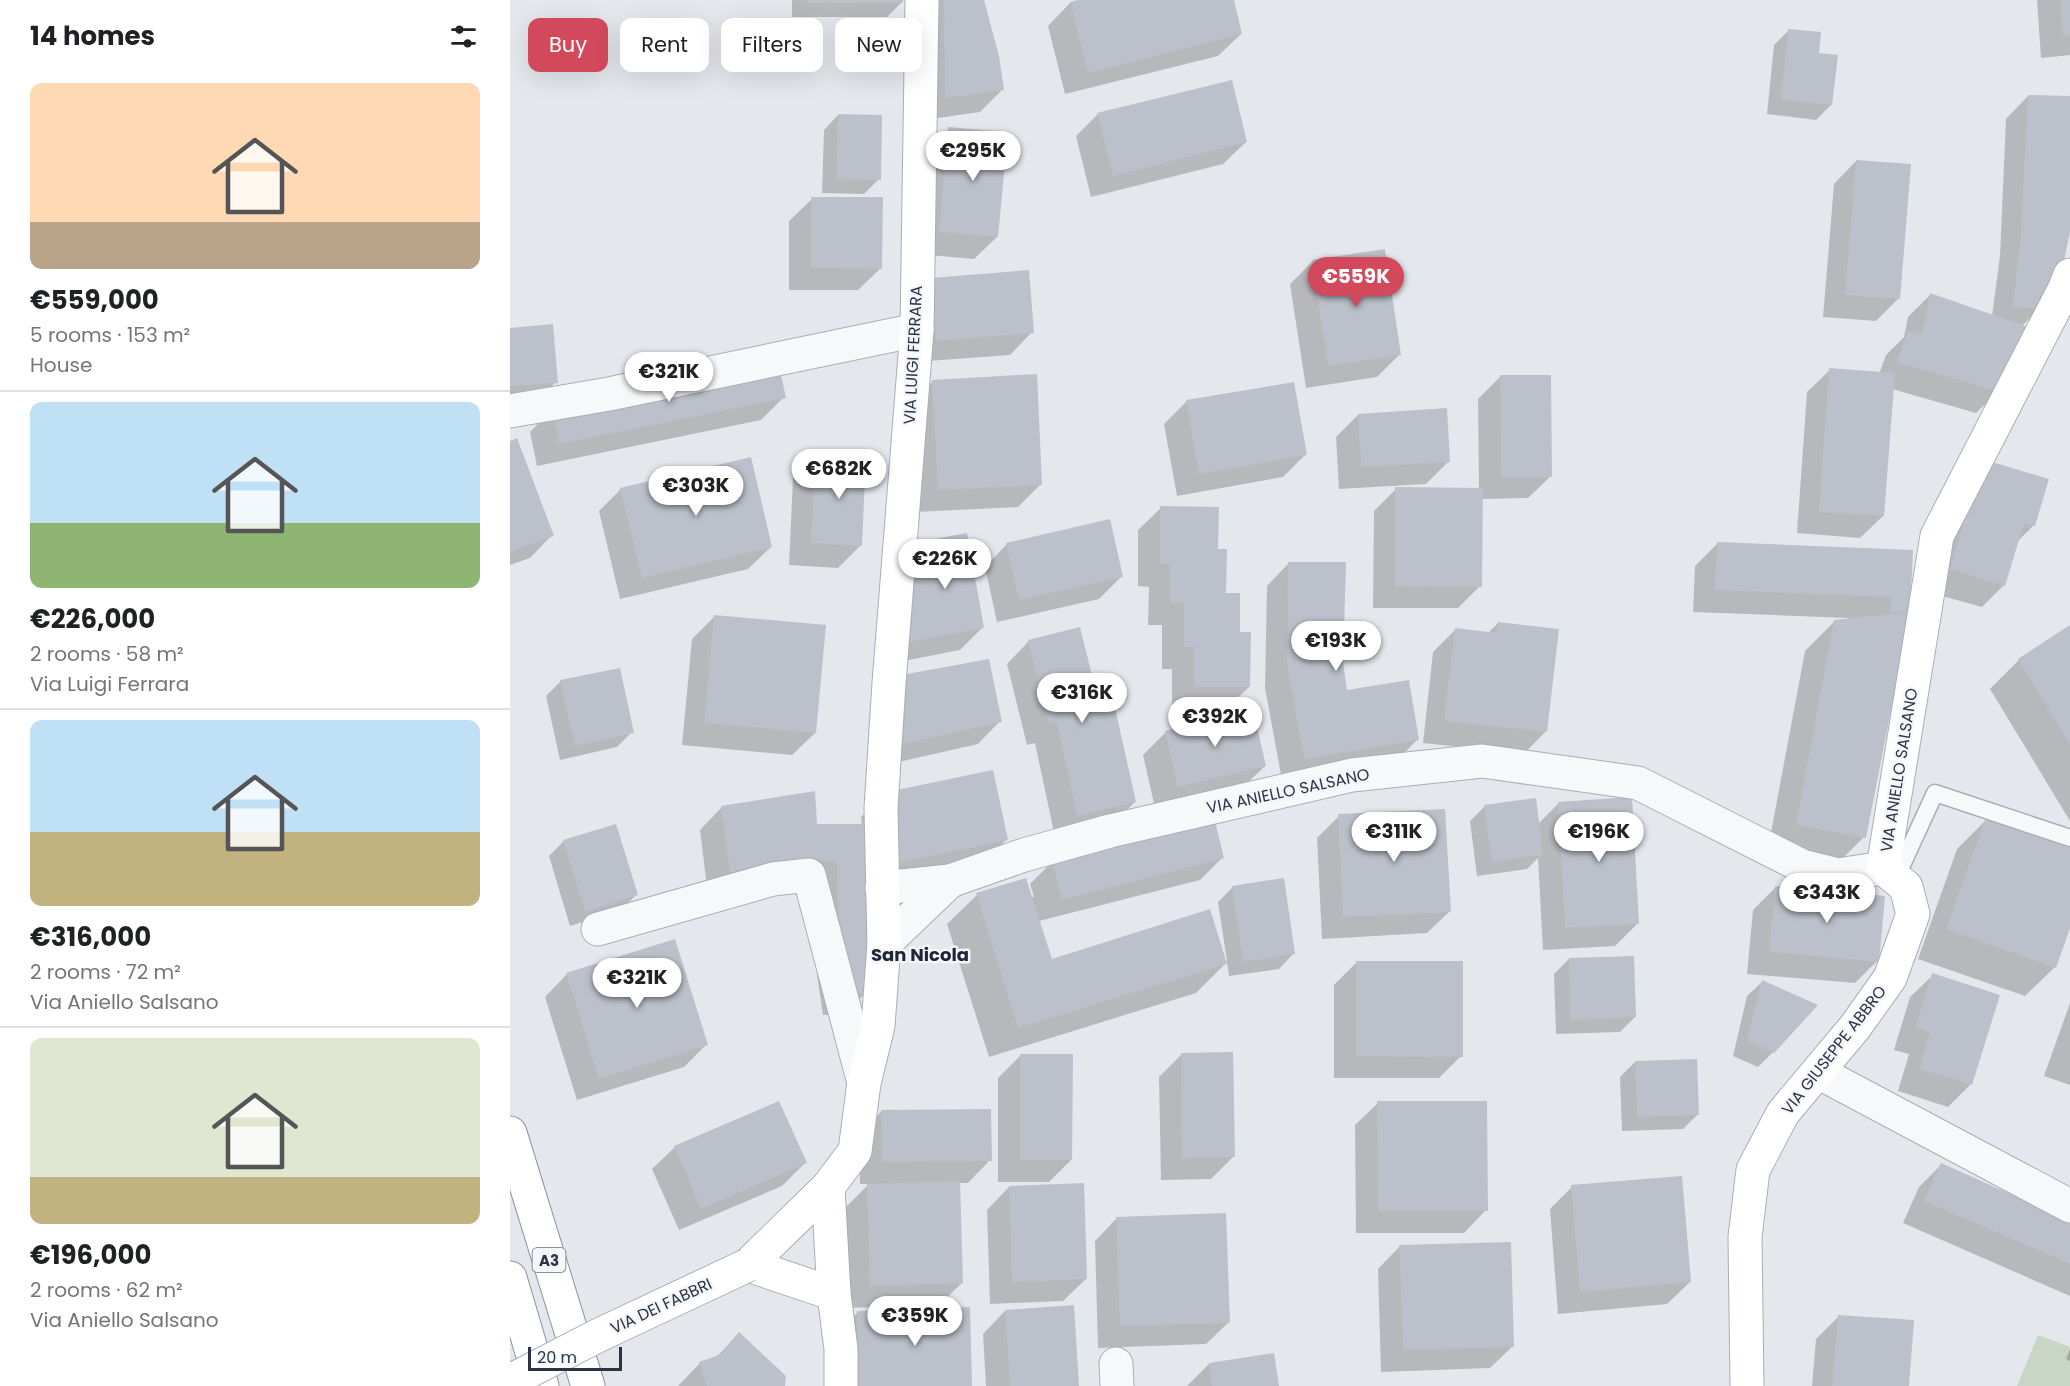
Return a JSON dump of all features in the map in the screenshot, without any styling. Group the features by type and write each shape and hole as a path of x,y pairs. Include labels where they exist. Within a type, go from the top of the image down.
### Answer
{"main road":[{"name":"VIA LUIGI FERRARA","path":"864,1083 878,1026 884,944 881,797 917,330 922,0"},
{"name":"VIA ANIELLO SALSANO","path":"1890,873 1937,536 2060,299 2070,275"},
{"name":"VIA GIUSEPPE ABBRO","path":"1747,1386 1745,1237 1753,1170 1783,1113 1855,1027 1890,978 1913,914 1906,886 1890,873"},
{"name":"VIA DEI FABBRI","path":"510,1381 597,1336 748,1265 828,1187 855,1151 864,1083"},
{"name":"A3","path":"510,1133 588,1386"},
{"path":"828,1187 834,1294 841,1349 841,1386"},
{"name":"VIA DEI FABBRI","path":"748,1265 832,1257"},
{"path":"748,1265 834,1294"},
{"name":"A3","path":"510,1278 542,1386"}],"street":[{"path":"510,411 609,394 917,330"},
{"name":"VIA ANIELLO SALSANO","path":"882,888 950,881 1024,855 1110,831 1352,775 1482,761 1638,783 1802,866 1838,875 1890,873"},
{"path":"598,929 773,879 809,875 864,1083"},
{"name":"VIA ANIELLO SALSANO","path":"884,944 950,881"},
{"path":"1818,1072 2070,1206"}],"lane":[{"path":"1890,873 1935,793 2070,838"}],"green space":[{"path":"2038,1335 2070,1347 2070,1386 2017,1386"}],"building":[{"path":"807,0 903,0 903,3 807,3"},
{"path":"944,0 984,0 999,56 1004,90 945,98"},
{"path":"1078,0 1234,0 1242,34 1088,73 1070,2"},
{"path":"2060,0 2070,0 2070,35 2063,36"},
{"path":"1788,29 1821,32 1819,53 1838,55 1832,105 1781,100"},
{"path":"1232,80 1247,142 1113,176 1097,113"},
{"path":"2028,95 2070,96 2070,232 2059,284 2042,309 2013,307 2021,233"},
{"path":"838,114 882,115 881,180 836,179"},
{"path":"948,127 1008,132 998,237 939,232"},
{"path":"1856,160 1911,164 1900,299 1845,295"},
{"path":"811,197 883,197 882,269 811,268"},
{"path":"1385,249 1401,355 1328,366 1312,260"},
{"path":"1029,270 1034,333 936,341 931,278"},
{"path":"1930,293 2028,327 2000,392 1897,362 1908,331 1922,334"},
{"path":"553,324 558,383 510,386 510,328"},
{"path":"778,361 786,398 559,444 552,408"},
{"path":"1829,368 1895,373 1884,516 1819,512"},
{"path":"1037,374 1042,485 938,490 932,380"},
{"path":"1500,375 1551,375 1552,477 1501,477"},
{"path":"1294,382 1307,455 1199,474 1186,400"},
{"path":"1447,408 1450,462 1361,467 1358,414"},
{"path":"517,438 554,536 510,552 510,441"},
{"path":"815,454 866,456 862,546 811,543"},
{"path":"751,457 772,547 642,578 620,488"},
{"path":"1982,459 2049,479 2035,526 2024,523 2005,586 1950,569"},
{"path":"1395,487 1483,488 1482,587 1395,586"},
{"path":"1160,506 1219,507 1218,549 1227,549 1226,593 1240,593 1240,632 1251,632 1250,687 1194,687 1194,647 1184,647 1184,603 1170,603 1170,565 1160,564"},
{"path":"1110,519 1123,577 1019,600 1006,543"},
{"path":"967,533 984,628 909,642 919,542"},
{"path":"1717,542 1913,550 1910,612 1890,612 1891,597 1715,590"},
{"path":"1288,562 1346,562 1343,663 1347,690 1409,680 1419,740 1304,759 1287,664"},
{"path":"1910,612 1866,838 1796,825 1834,620"},
{"path":"714,615 826,625 816,733 704,723"},
{"path":"1498,622 1559,629 1547,732 1444,721 1455,628 1497,633"},
{"path":"2070,625 2070,744 2018,659"},
{"path":"1080,627 1101,711 1115,708 1136,802 1077,816 1057,722 1049,724 1028,640"},
{"path":"989,659 1002,722 903,744 907,674"},
{"path":"620,668 634,733 575,746 560,680"},
{"path":"1253,710 1266,766 1178,787 1165,731"},
{"path":"993,770 1008,840 897,863 882,793"},
{"path":"815,791 817,824 873,824 868,993 845,993 839,952 837,862 820,860 730,873 721,806"},
{"path":"1632,797 1639,924 1565,928 1558,802"},
{"path":"1536,798 1543,855 1492,862 1484,805"},
{"path":"1445,809 1451,912 1343,917 1338,814"},
{"path":"1214,818 1224,858 1062,900 1052,860"},
{"path":"1986,818 2070,848 2070,928 2056,968 1946,929"},
{"path":"616,824 638,895 585,912 563,840"},
{"path":"1026,878 1052,959 1210,909 1227,964 1018,1028 976,893"},
{"path":"1284,878 1295,954 1243,962 1232,886"},
{"path":"1775,886 1885,896 1879,962 1769,952"},
{"path":"675,939 708,1045 599,1079 566,973"},
{"path":"1634,956 1636,1017 1570,1020 1569,958"},
{"path":"1356,961 1463,961 1463,1057 1356,1056"},
{"path":"1932,973 2000,995 1972,1085 1919,1069 1930,1032 1915,1027"},
{"path":"1762,980 1818,1005 1774,1053 1747,1041"},
{"path":"1233,1052 1235,1157 1182,1158 1181,1053"},
{"path":"1020,1054 1073,1054 1072,1160 1020,1160"},
{"path":"1697,1059 1699,1115 1637,1117 1635,1061"},
{"path":"779,1101 807,1163 701,1209 674,1146"},
{"path":"1377,1101 1487,1101 1488,1211 1378,1211"},
{"path":"991,1109 992,1161 882,1162 881,1110"},
{"path":"1941,1163 2070,1221 2070,1264 1924,1201"},
{"path":"1682,1176 1691,1282 1580,1292 1571,1185"},
{"path":"960,1181 963,1283 870,1286 867,1184"},
{"path":"1084,1183 1087,1279 1012,1282 1009,1186"},
{"path":"1226,1213 1230,1323 1120,1326 1116,1217"},
{"path":"1511,1242 1514,1347 1403,1350 1399,1245"},
{"path":"1074,1305 1079,1386 1010,1386 1005,1310"},
{"path":"970,1307 972,1386 859,1386 857,1311"},
{"path":"1838,1315 1914,1320 1909,1386 1832,1386"},
{"path":"739,1332 786,1376 785,1386 707,1386 699,1362 719,1355"},
{"path":"1274,1353 1279,1386 1212,1386 1209,1363"}],"district":[{"name":"San Nicola","path":"920,954"}]}
